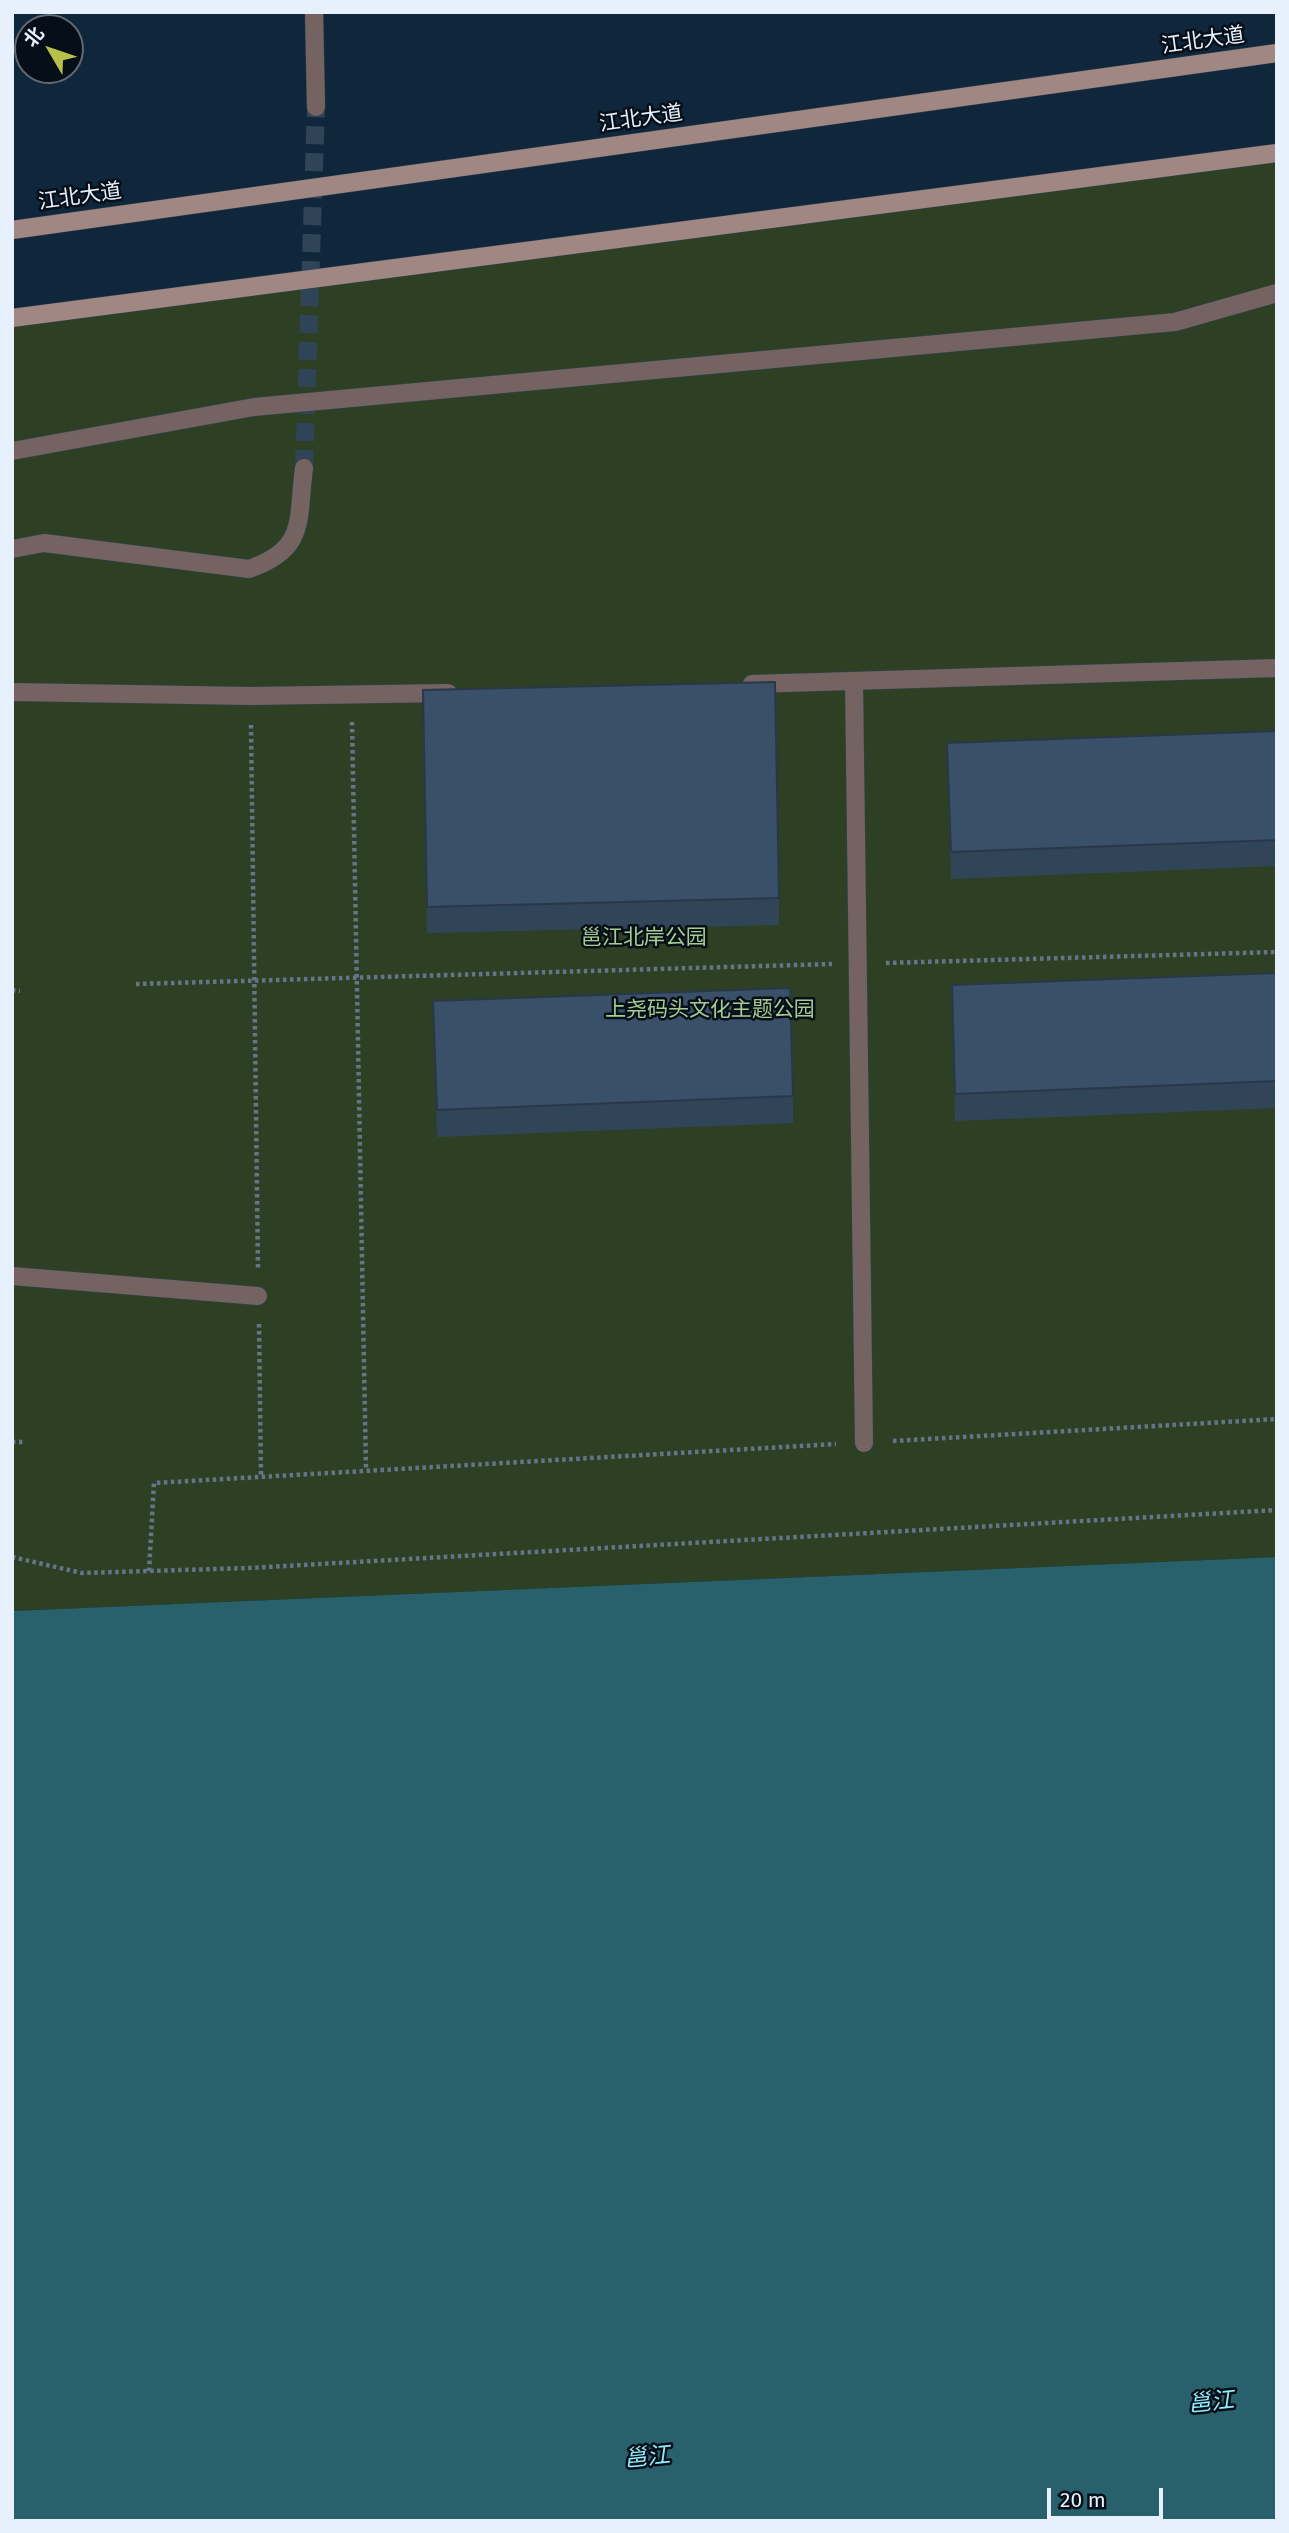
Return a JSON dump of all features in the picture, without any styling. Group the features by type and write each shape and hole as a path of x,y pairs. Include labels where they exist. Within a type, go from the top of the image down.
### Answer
{"main road":[{"name":"江北大道","path":"12,230 1277,53"},
{"path":"12,318 1277,153"}],"street":[{"path":"314,12 316,107"},
{"path":"12,451 254,407 1175,322 1277,293"},
{"path":"12,549 44,544 249,569 270,562 288,550 296,532 304,468"},
{"path":"728,685 1277,668"},
{"path":"854,681 864,1443"},
{"path":"12,692 250,696 463,693"},
{"path":"12,1276 258,1296"}],"path":[{"path":"250,696 261,1477"},
{"path":"351,696 366,1471"},
{"path":"136,984 1277,952"},
{"path":"12,990 20,990"},
{"path":"149,1571 154,1483 1277,1419"},
{"path":"12,1442 24,1442"},
{"path":"12,1557 82,1573 248,1568 1277,1510"}],"green space":[{"name":"邕江北岸公园","path":"1277,153 1277,1557 12,1611 12,318"}],"water":[{"name":"邕江","path":"1277,1557 1277,2521 12,2521 12,1611"}],"building":[{"path":"775,682 779,898 427,907 423,690"},
{"path":"1277,731 1277,840 951,852 947,743"},
{"path":"1277,973 1277,1081 955,1094 952,985"},
{"path":"790,988 793,1096 437,1110 433,1001"}],"tunnel":[{"path":"304,468 316,107"}],"park label":[{"name":"上尧码头文化主题公园","path":"710,1010"}]}
